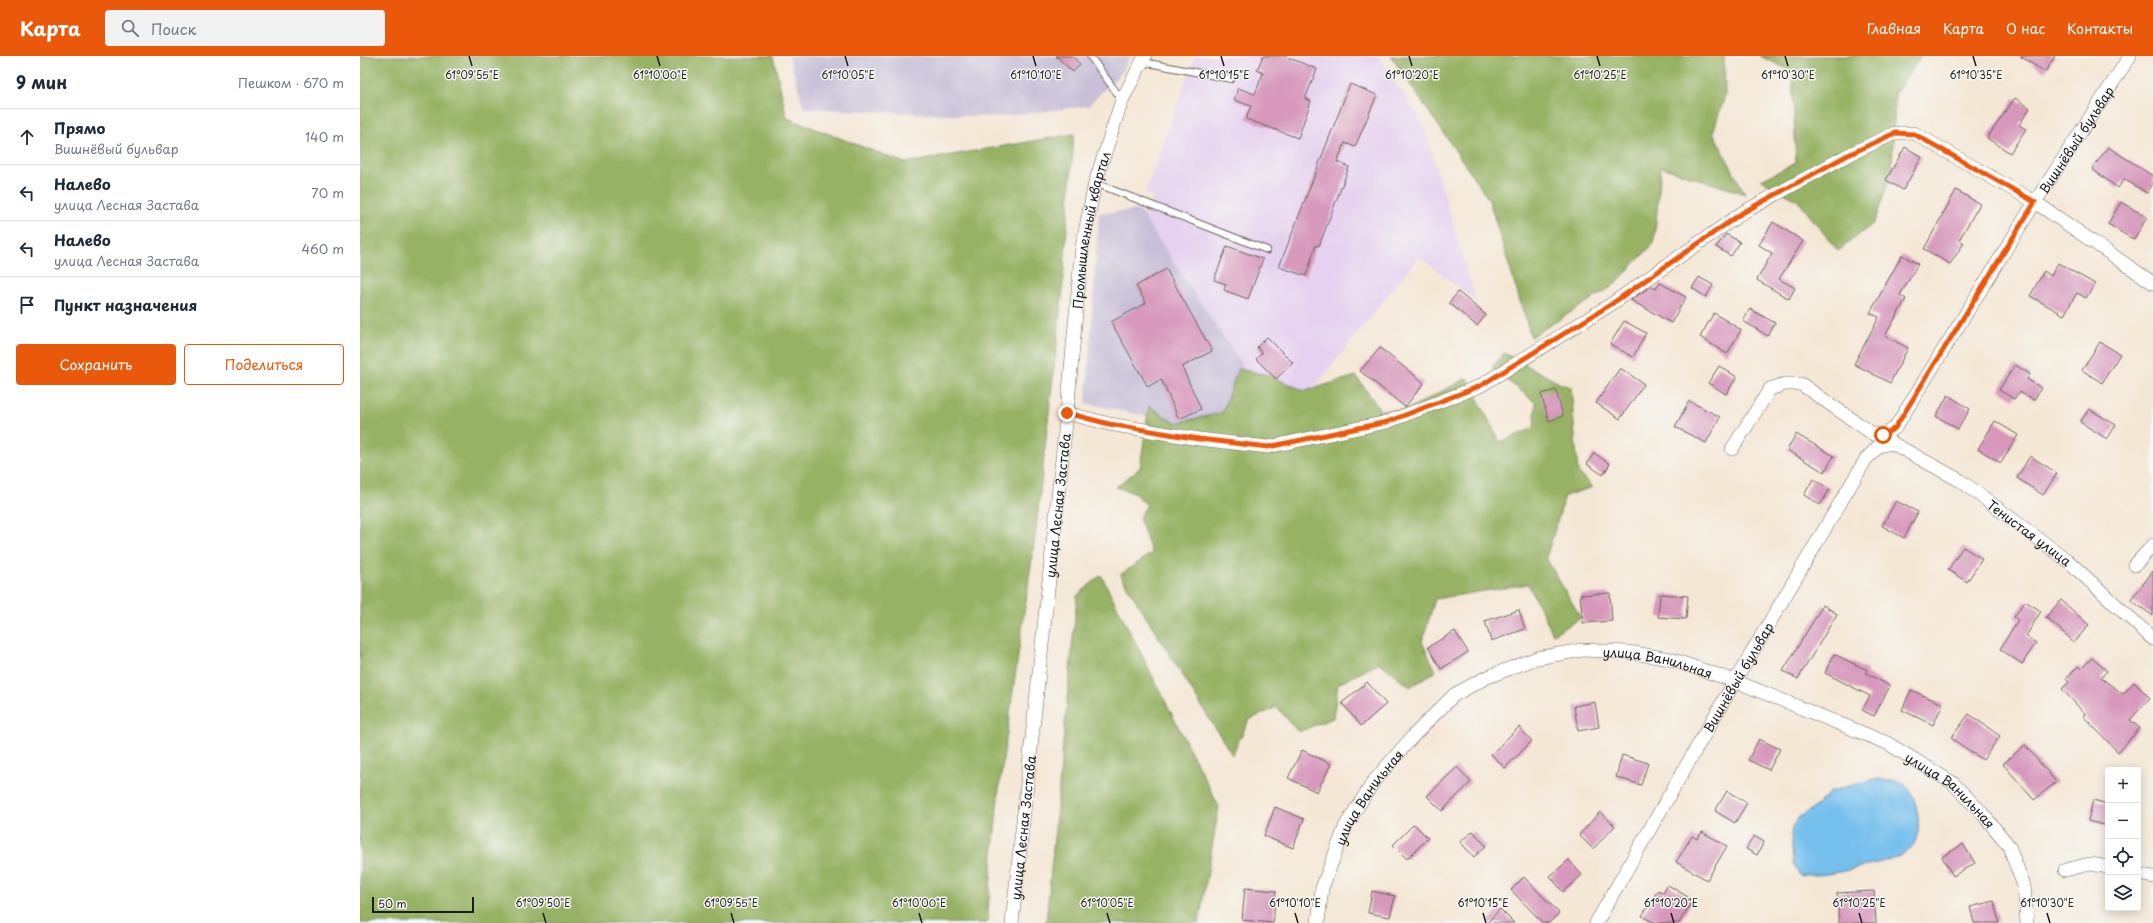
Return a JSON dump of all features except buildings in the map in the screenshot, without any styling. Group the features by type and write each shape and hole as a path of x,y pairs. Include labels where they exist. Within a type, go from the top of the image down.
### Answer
{"street":[{"name":"Вишнёвый бульвар","path":"1732,449 1770,389 1785,384 1801,384 1873,434 1883,435 1895,428 2035,202 2130,56"},
{"name":"Промышленный квартал","path":"1067,413 1082,247 1095,183 1122,100 1144,59"},
{"name":"улица Лесная Застава","path":"1012,923 1067,413 1116,425 1199,439 1268,447 1387,422 1480,386 1610,305 1742,213 1846,156 1895,133 1914,134 2035,202 2153,283"},
{"name":"Вишнёвый бульвар","path":"1596,923 1735,680 1866,459 1879,446 1892,443"},
{"name":"Тенистая улица","path":"1892,443 1961,481 2060,556 2153,639"},
{"path":"2135,565 2153,545"},
{"name":"улица Ванильная","path":"1318,923 1322,888 1346,825 1374,781 1413,736 1454,695 1485,678 1537,658 1582,650 1628,652 1670,659 1735,680 1887,743 1953,784 1982,813 2009,846 2024,886 2027,923"},
{"path":"2064,870 2090,864 2105,866"},
{"path":"2141,875 2153,877"}],"lane":[{"path":"1090,56 1122,100"},
{"path":"1144,59 1231,79"},
{"path":"1095,183 1267,250"}],"shaded area":[{"path":"789,56 1130,56 1123,71 1088,106 994,117 804,108"},
{"path":"1195,56 1379,56 1424,126 1476,302 1419,256 1279,432 1258,389 1142,215 1153,198 1145,193"},
{"path":"1139,210 1258,389 1208,430 1086,403 1099,213"}],"green space":[{"path":"360,56 773,56 787,118 905,163 1074,134 1062,297 1035,537 998,796 987,923 360,923"},
{"path":"1391,56 1724,56 1725,96 1713,132 1745,194 1661,167 1654,243 1613,286 1531,337 1489,200"},
{"path":"1760,56 1921,56 1895,94 1892,172 1874,223 1838,251 1798,201 1761,180 1796,163 1792,71"},
{"path":"1504,353 1561,384 1571,387 1578,472 1593,487 1565,496 1546,558 1581,618 1553,634 1528,584 1435,599 1422,642 1436,671 1410,687 1380,663 1338,684 1333,718 1298,732 1277,707 1249,720 1232,755 1120,575 1152,553 1139,518 1147,505 1134,493 1116,487 1140,468 1149,406 1175,423 1222,413 1238,369 1268,375 1305,391 1356,376 1380,410 1405,411 1467,378 1500,442 1534,428 1536,403 1492,368"},
{"path":"1101,575 1219,807 1199,923 1046,923 1077,596"}],"water":[{"path":"1875,779 1895,780 1900,782 1908,788 1912,794 1918,816 1917,837 1914,844 1904,854 1887,861 1830,874 1800,876 1793,863 1791,833 1793,825 1799,817 1815,807 1831,791"}],"route":[{"path":"1067,413 1109,424 1199,439 1268,447 1387,422 1480,386 1610,305 1742,213 1846,156 1895,133 1914,134 2035,202 1895,428 1883,435"}]}
